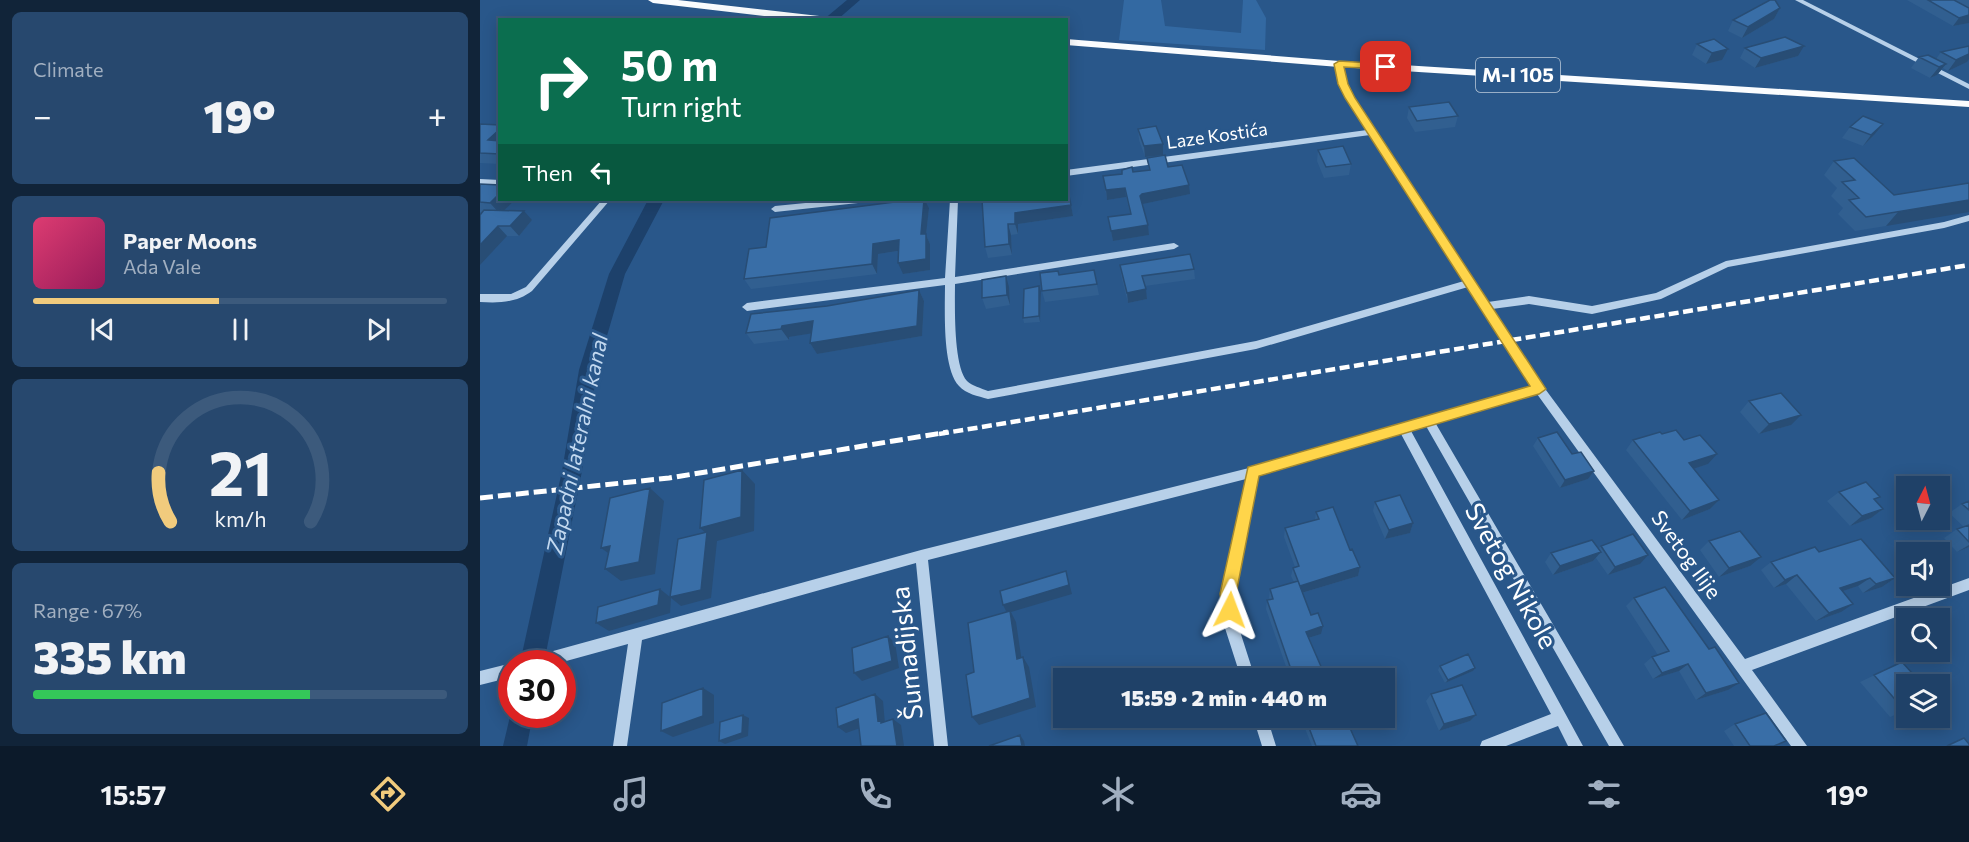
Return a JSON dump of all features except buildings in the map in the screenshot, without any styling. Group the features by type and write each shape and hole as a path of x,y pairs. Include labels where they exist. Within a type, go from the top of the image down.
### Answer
{"main road":[{"path":"653,0 814,18"},
{"name":"M-I 105","path":"1068,42 1339,64 1969,104"}],"street":[{"path":"1798,0 1969,87"},
{"name":"Svetog Ilije","path":"1339,64 1343,84 1372,132 1539,389 1744,666 1800,746"},
{"name":"Laze Kostića","path":"1068,173 1372,132"},
{"path":"480,182 498,183"},
{"path":"480,298 510,300 520,297 605,201"},
{"path":"775,209 849,201"},
{"path":"954,201 950,281 954,368 961,383 988,395 1256,345 1470,282"},
{"path":"1485,306 1529,300 1580,310 1614,306 1658,296 1726,264 1944,225 1969,218"},
{"path":"747,307 950,281 1174,246"},
{"path":"576,652 921,556 1253,472 1539,389"},
{"path":"1429,422 1617,746"},
{"name":"Svetog Nikole","path":"1404,429 1576,746"},
{"path":"1245,668 1231,625 1228,594 1253,472"},
{"name":"Šumadijska","path":"921,556 941,746"},
{"path":"1744,666 1969,584"},
{"path":"620,746 636,635"},
{"path":"480,678 498,674"},
{"path":"1487,746 1560,718"},
{"path":"1263,728 1269,746"}],"shaded area":[{"path":"1124,0 1161,0 1165,26 1241,33 1243,0 1256,0 1266,18 1265,50 1119,40"}],"waterway":[{"name":"Zapadni lateralni kanal","path":"832,18 854,0"},
{"name":"Zapadni lateralni kanal","path":"535,650 572,471 588,370 617,274 655,201"},
{"name":"Zapadni lateralni kanal","path":"515,746 518,728"}],"railway":[{"path":"939,434 1969,265"},
{"path":"480,498 669,478 948,432"}],"route":[{"path":"1230,610 1228,594 1253,472 1539,389 1350,98 1343,84 1339,64 1386,67"}]}
